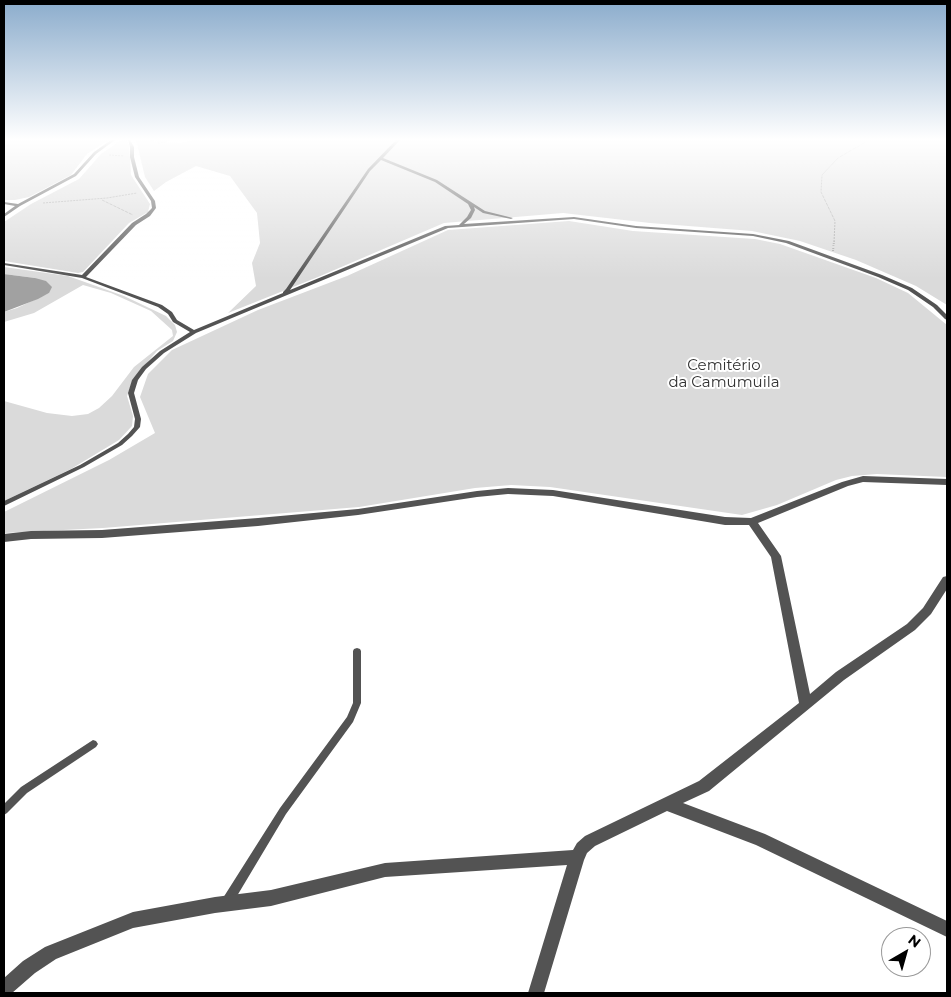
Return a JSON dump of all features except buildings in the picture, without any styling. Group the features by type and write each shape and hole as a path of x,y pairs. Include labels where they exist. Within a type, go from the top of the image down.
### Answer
{"street":[{"path":"4,538 31,535 102,534 285,519 358,512 508,491 553,493 725,521 752,522 845,484 863,479 947,482"},
{"path":"752,522 776,556 806,705"},
{"path":"536,993 577,857 582,848 590,841 704,786 840,676 911,627 927,611 947,580"},
{"path":"667,804 760,839 947,929"},
{"path":"4,989 28,967 51,953 133,920 271,898 385,870 577,857"}],"lane":[{"path":"4,216 19,204 53,187"},
{"path":"83,277 134,224 154,208 153,201 143,187"},
{"path":"276,298 288,290 357,187"},
{"path":"444,187 484,212 503,218 531,220"},
{"path":"4,203 19,204"},
{"path":"460,226 469,218 473,210 469,203"},
{"path":"4,504 82,466 130,436 137,428 138,420 131,393 135,380 144,368 162,352 194,332 435,231 460,226 574,218 636,227 753,235 787,242 833,257 910,289 935,306 947,318"},
{"path":"4,264 83,277 160,306 170,313 176,321 194,332"},
{"path":"225,905 283,811 350,719 356,703 357,652"},
{"path":"4,810 24,790 94,744"}],"path":[{"path":"820,187 821,192 830,207 835,221 833,257"},
{"path":"19,204 100,199 146,192"},
{"path":"100,199 142,219"}],"green space":[{"path":"4,187 49,187 29,197 4,200"},
{"path":"65,187 139,187 150,204 148,212 129,223 83,272 78,273 4,261 4,222 31,204"},
{"path":"151,187 160,187 154,191"},
{"path":"238,187 947,187 947,305 916,286 856,260 800,241 752,231 650,223 563,213 444,223 228,313 256,286 252,263 260,243 257,213"},
{"name":"Cemitério da Camumuila","path":"569,221 633,231 755,239 780,244 876,278 908,293 947,325 947,477 877,474 852,476 836,480 777,505 742,515 550,487 511,485 475,488 359,507 103,528 4,533 4,512 109,460 155,433 140,397 148,374 172,350 258,310 347,276 448,230"},
{"path":"4,267 68,276 124,296 166,316 175,325 177,332 173,341 157,351 133,379 127,396 133,416 132,426 119,440 71,469 4,501 4,401 47,413 72,416 88,414 99,408 112,396 134,367 173,336 172,330 151,311 111,293 83,285 34,313 4,322 4,312 49,293 35,278 4,274"}],"shaded area":[{"path":"4,274 35,278 46,281 52,287 49,293 38,299 4,312"}]}
